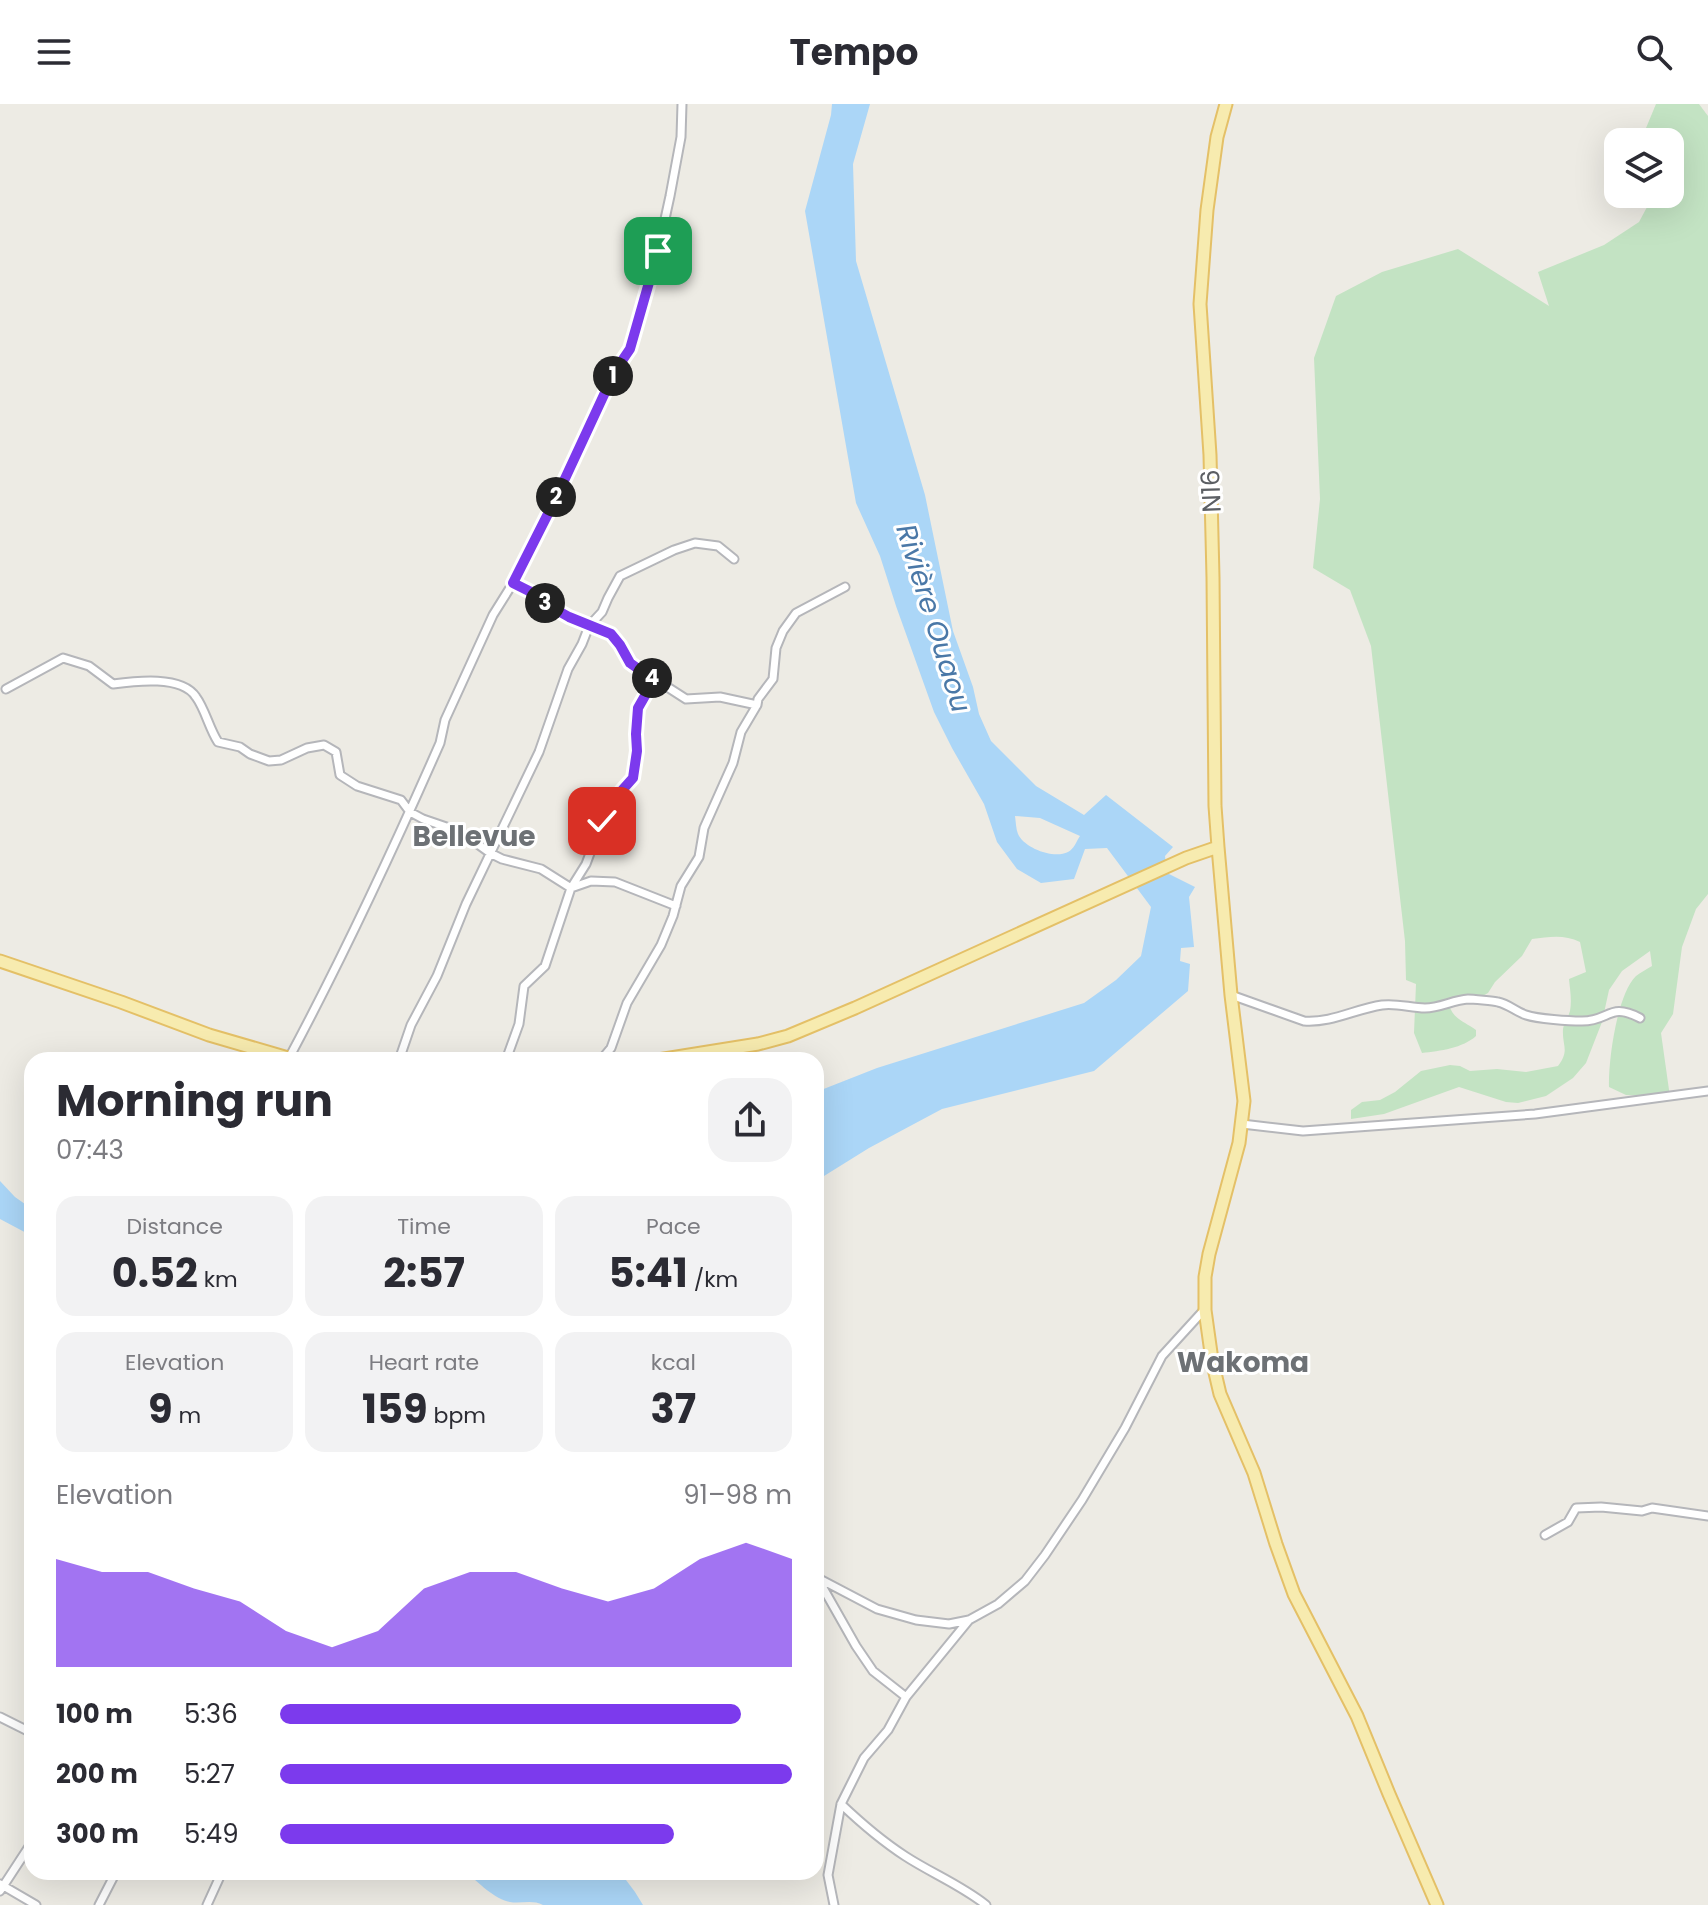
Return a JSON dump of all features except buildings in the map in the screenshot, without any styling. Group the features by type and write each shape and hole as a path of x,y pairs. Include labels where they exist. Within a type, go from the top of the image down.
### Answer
{"main road":[{"name":"N16","path":"1226,104 1217,137 1207,210 1200,304 1210,470 1215,806 1231,995 1244,1101 1239,1143 1209,1254 1205,1310 1220,1394 1254,1473 1294,1594 1357,1716 1437,1903"},
{"path":"708,1052 788,1036 1186,858 1218,847"},
{"path":"0,961 209,1035 268,1052"}],"street":[{"path":"295,1052 410,812 440,743 445,720 493,615 513,583 556,498 615,371 630,349 670,196 681,137 682,104"},
{"path":"402,1052 466,904 539,752 568,669 589,626 602,612 620,576 695,543 718,546 734,559"},
{"path":"513,583 546,604 611,634 630,663 686,699 720,697 757,705"},
{"path":"608,1052 627,1003 661,945 681,886 699,857 704,828 733,763 741,732 758,699 773,679 776,648 783,631 796,613 845,587"},
{"path":"6,689 63,658 89,666 113,684 141,680 178,684 195,694 218,742 240,747 269,761 324,745 336,752 340,775 357,786 401,800 410,812 423,819 461,832 502,859 541,869 571,888"},
{"path":"509,1052 519,1024 524,986 545,966 571,888 586,864 602,821 616,797 633,778 638,708 654,680"},
{"path":"571,888 591,881 615,882 676,906"},
{"path":"1231,995 1304,1021 1315,1022 1386,1004 1426,1008 1467,999 1499,1002 1527,1016 1583,1021 1625,1011 1640,1018"},
{"path":"1242,1124 1303,1131 1535,1114 1708,1091"},
{"path":"824,1581 877,1609 916,1620 949,1624 969,1620 998,1604 1025,1581 1045,1555 1125,1428 1162,1356 1205,1310"},
{"path":"1545,1535 1568,1522 1576,1508 1642,1511 1652,1508 1708,1516"},
{"path":"824,1591 873,1671 906,1697"},
{"path":"834,1905 828,1875 841,1804 864,1758 888,1730 906,1697 969,1620"},
{"path":"0,1717 24,1729"},
{"path":"841,1804 907,1857 972,1893 986,1905"},
{"path":"24,1854 1,1887 36,1905"},
{"path":"99,1905 112,1880"},
{"path":"207,1905 218,1880"}],"green space":[{"path":"1656,104 1699,104 1708,116 1708,894 1696,909 1682,947 1673,1014 1661,1033 1670,1097 1626,1095 1609,1087 1612,1046 1619,1012 1629,985 1636,976 1652,966 1650,951 1622,971 1609,990 1602,1022 1586,1063 1573,1078 1546,1096 1518,1103 1506,1102 1459,1087 1384,1114 1351,1119 1351,1110 1362,1102 1380,1100 1421,1071 1450,1065 1470,1071 1497,1069 1526,1072 1558,1066 1565,1052 1563,1029 1571,1007 1569,979 1586,972 1580,942 1562,937 1532,939 1522,956 1488,993 1475,1000 1449,1005 1456,1017 1476,1030 1476,1036 1458,1046 1422,1053 1414,1033 1416,984 1406,980 1405,941 1371,646 1350,590 1313,568 1320,499 1314,358 1336,296 1382,272 1458,249 1549,306 1538,272 1604,245 1639,222 1646,208 1684,208 1684,128 1646,128"}],"water":[{"name":"Rivière Ouaou","path":"832,104 870,104 853,164 856,261 925,495 953,631 979,714 991,741 1036,786 1084,815 1106,795 1173,847 1165,856 1167,873 1195,887 1189,897 1194,947 1181,948 1180,961 1190,964 1188,991 1094,1071 942,1109 824,1176 824,1089 877,1068 1084,1003 1116,980 1141,956 1151,907 1107,848 1085,849 1074,879 1041,883 1017,869 997,842 984,804 934,712 880,556 856,503 805,211","holes":["1015,816 1040,818 1080,836 1072,849 1062,854 1034,849 1019,836"]},
{"path":"0,1181 24,1203 24,1232 0,1219"},
{"path":"475,1880 626,1880 643,1905 543,1905 510,1902 492,1894"}],"district":[{"name":"Bellevue","path":"474,836"},
{"name":"Wakoma","path":"1243,1362"}],"route":[{"path":"602,821 616,797 633,778 638,708 654,680 630,663 611,634 569,617 513,583 615,371 630,349 658,251"}]}
